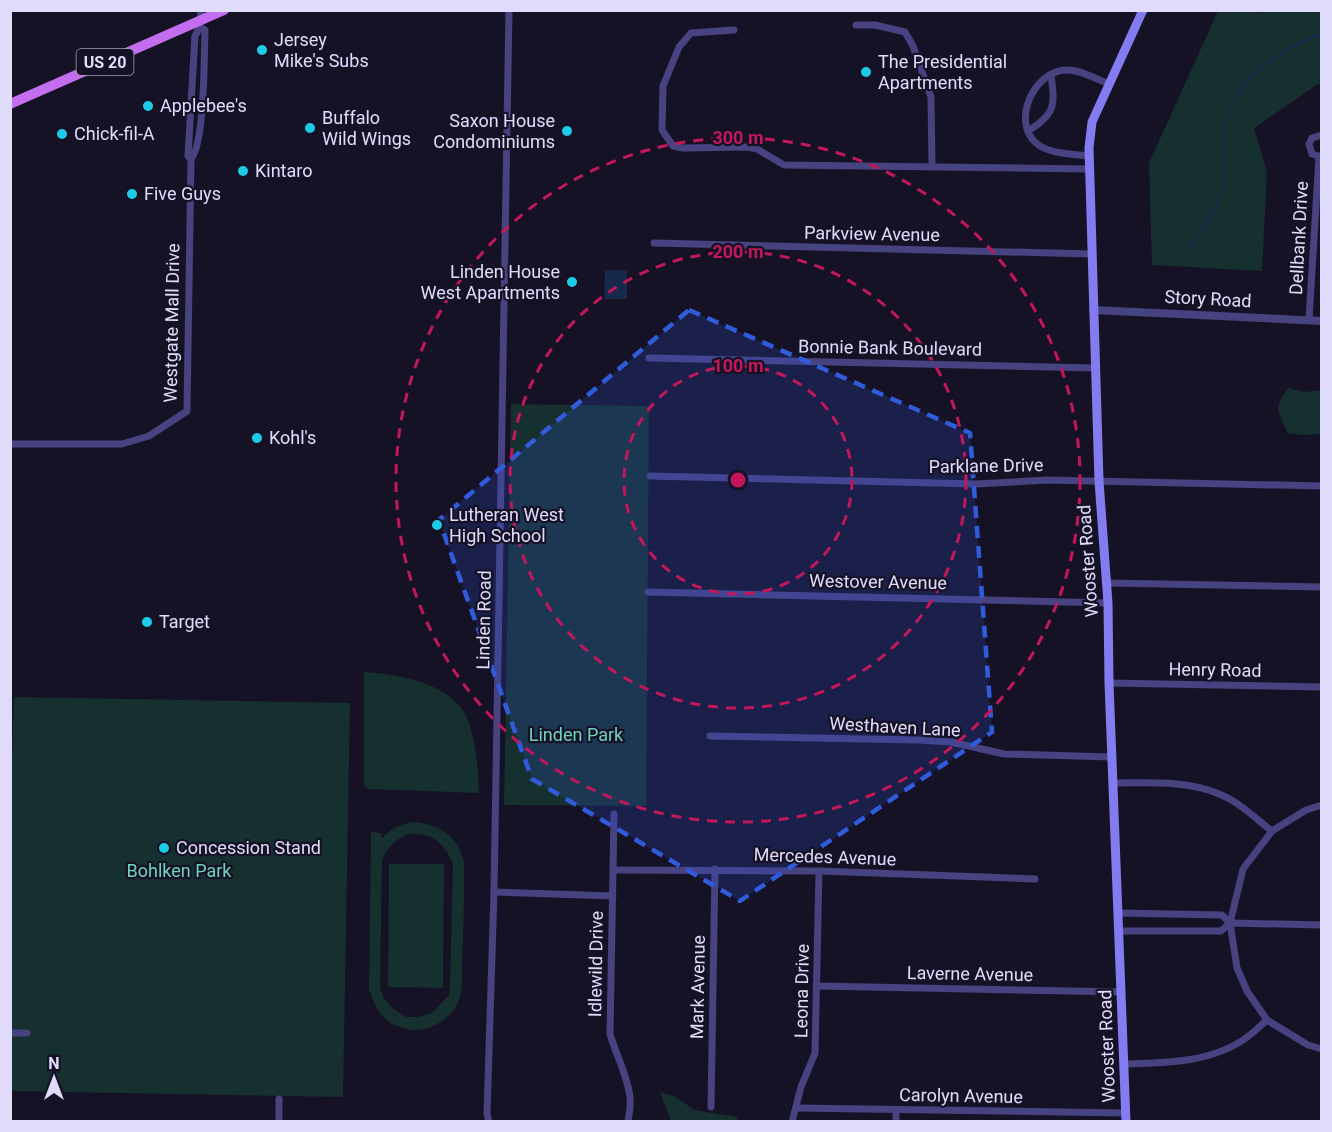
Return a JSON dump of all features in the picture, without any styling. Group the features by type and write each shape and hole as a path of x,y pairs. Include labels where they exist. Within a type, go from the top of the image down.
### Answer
{"main road":[{"name":"US 20","path":"10,104 224,10"},
{"name":"Wooster Road","path":"1126,1117 1109,683 1108,603 1099,481 1089,156 1092,122 1143,10"}],"street":[{"name":"Linden Road","path":"489,1122 487,1114 494,892 509,10"},
{"name":"Westgate Mall Drive","path":"191,159 188,156 191,84 195,36 200,19"},
{"name":"Westgate Mall Drive","path":"10,444 122,444 149,436 186,411 191,159 197,145 201,114 205,30 200,19"},
{"path":"856,25 875,25 905,32 913,46 931,97 932,167"},
{"path":"734,30 691,33 679,47 663,86 662,96 662,130 673,146 683,148 748,147 784,165 1089,169"},
{"path":"1089,156 1064,153 1038,145 1024,124 1029,99 1042,81 1068,69 1109,84"},
{"path":"1028,131 1046,118 1051,111 1054,98 1051,75"},
{"name":"Dellbank Drive","path":"1309,320 1320,157 1312,154 1309,144 1312,138 1322,135"},
{"name":"Parkview Avenue","path":"654,243 1091,254"},
{"name":"Story Road","path":"1093,310 1322,321"},
{"name":"Bonnie Bank Boulevard","path":"649,358 1095,368"},
{"name":"Parklane Drive","path":"650,477 976,484 1022,481 1099,481 1322,486"},
{"path":"1107,583 1322,587"},
{"name":"Westover Avenue","path":"648,592 1108,603"},
{"name":"Henry Road","path":"1109,683 1322,687"},
{"name":"Westhaven Lane","path":"710,736 918,740 951,742 1004,754 1112,757"},
{"path":"1113,783 1177,784 1199,787 1220,794 1272,831"},
{"path":"1322,805 1306,810 1272,831 1243,869 1230,922 1237,968 1247,991 1267,1020 1308,1045 1322,1049"},
{"name":"Idlewild Drive","path":"614,814 610,1034 631,1099 628,1122"},
{"name":"Mark Avenue","path":"711,1107 715,869"},
{"name":"Mercedes Avenue","path":"614,870 819,871 1035,879"},
{"name":"Leona Drive","path":"792,1122 801,1087 815,1053 819,871"},
{"path":"494,892 613,896"},
{"path":"1118,913 1222,915 1230,922 1322,925"},
{"path":"1120,931 1221,931 1230,922"},
{"name":"Laverne Avenue","path":"817,986 1122,992"},
{"path":"1124,1064 1178,1062 1212,1054 1245,1039 1267,1020"},
{"path":"10,1033 27,1033"},
{"path":"279,1099 279,1122"},
{"name":"Carolyn Avenue","path":"796,1108 1126,1117"},
{"path":"896,1110 896,1122"}],"highlighted area":[{"path":"689,310 970,433 992,732 740,901 532,779 439,520"}],"green space":[{"path":"1266,10 1321,11 1322,85 1318,84 1254,128 1267,172 1262,271 1152,265 1149,163 1218,11 1259,13"},
{"path":"1288,388 1305,392 1321,390 1321,434 1288,433 1279,405"},
{"name":"Linden Park","path":"511,404 649,406 646,806 504,805"},
{"path":"364,672 403,677 430,685 452,699 461,708 473,737 479,793 368,789 364,785"},
{"name":"Bohlken Park","path":"14,697 350,703 343,1097 11,1091 10,820"},
{"path":"416,822 441,830 457,845 464,862 464,912 462,982 459,1000 445,1019 431,1027 415,1030 399,1027 386,1020 378,1010 369,989 371,832 381,833 382,838 398,827","holes":["408,834 430,837 441,844 453,863 450,986 449,995 432,1013 418,1017 406,1017 391,1007 380,989 382,861 395,841"]},
{"path":"389,864 444,864 443,988 388,987"},
{"path":"660,1092 676,1097 694,1110 737,1117 737,1121 671,1121"}],"water":[{"path":"605,270 627,270 627,299 604,299"}],"waterway":[{"path":"1191,248 1219,200 1224,178 1226,123 1233,100 1241,88 1266,64 1296,45 1322,35"}],"place":[{"name":"Jersey Mike's Subs","path":"262,50"},
{"name":"The Presidential Apartments","path":"866,72"},
{"name":"Applebee's","path":"148,106"},
{"name":"Buffalo Wild Wings","path":"310,128"},
{"name":"Saxon House Condominiums","path":"567,131"},
{"name":"Chick-fil-A","path":"62,134"},
{"name":"Kintaro","path":"243,171"},
{"name":"Five Guys","path":"132,194"},
{"name":"Linden House West Apartments","path":"572,282"},
{"name":"Kohl's","path":"257,438"},
{"name":"Lutheran West High School","path":"437,525"},
{"name":"Target","path":"147,622"},
{"name":"Concession Stand","path":"164,848"}]}
